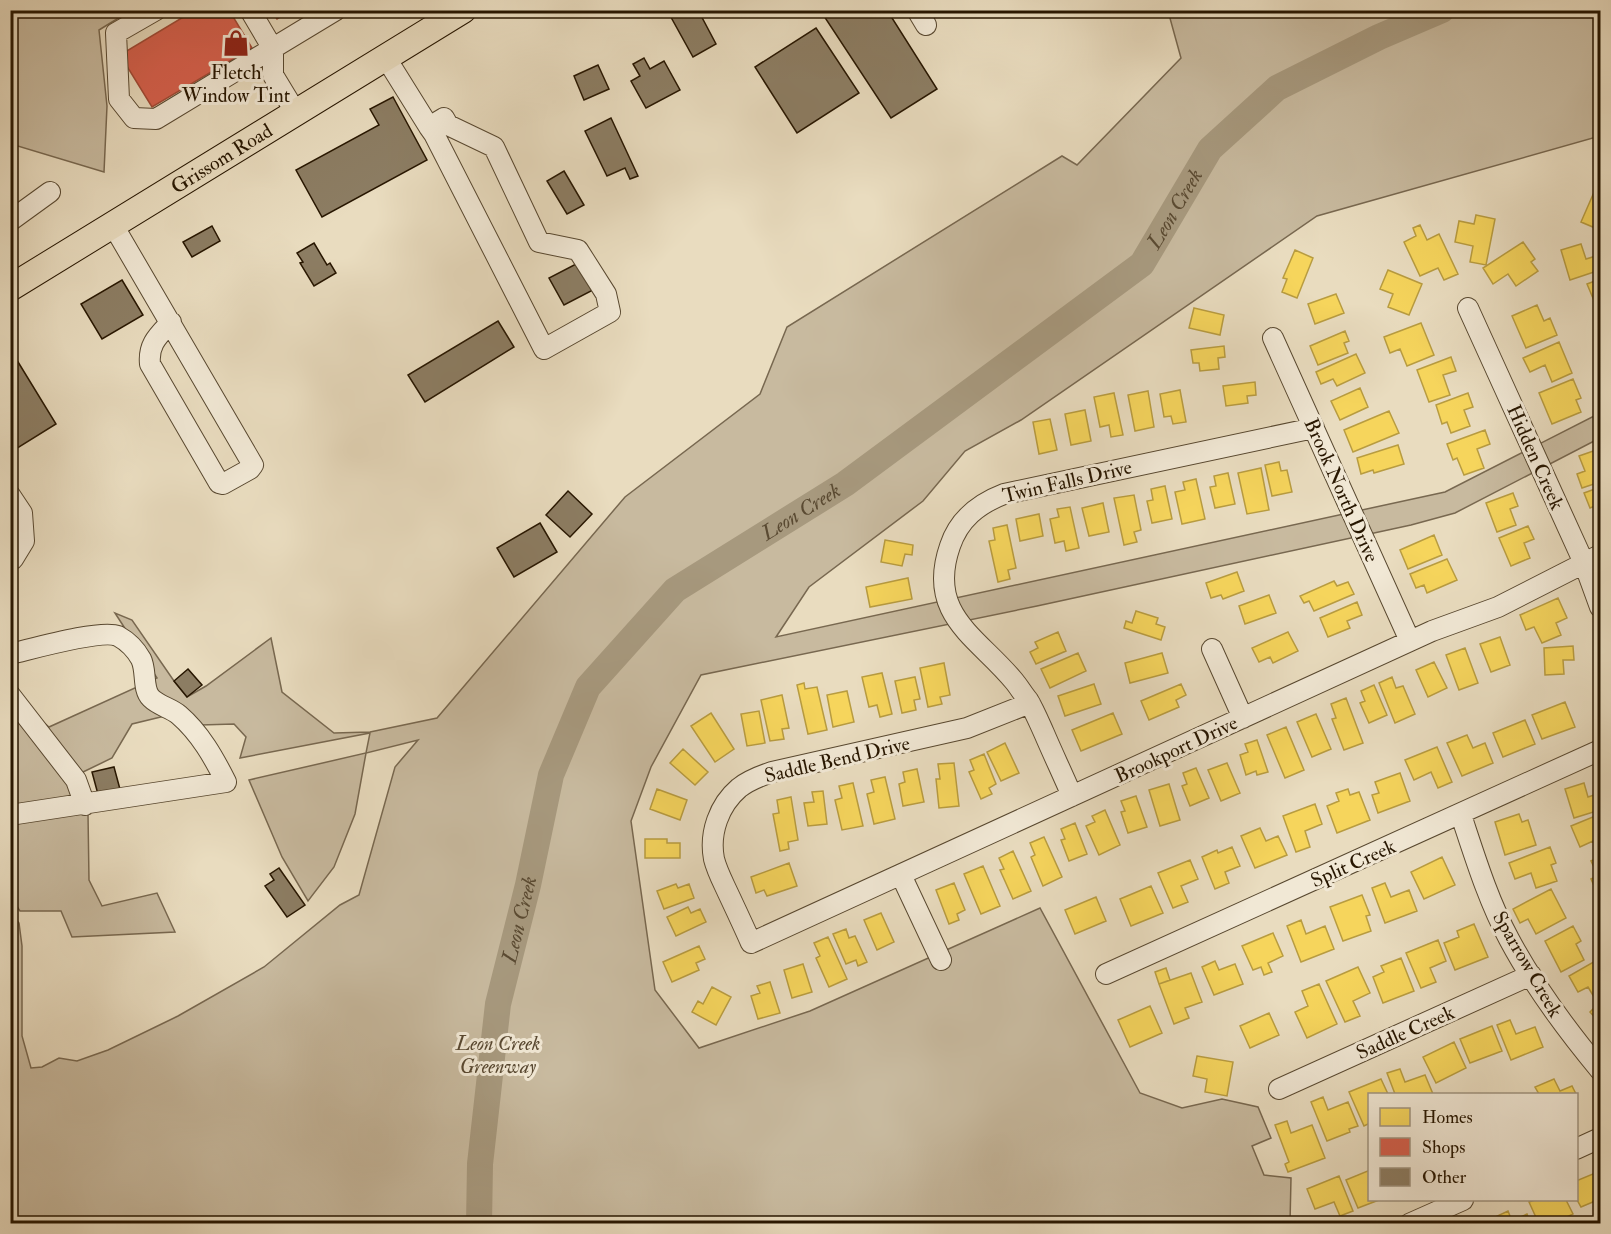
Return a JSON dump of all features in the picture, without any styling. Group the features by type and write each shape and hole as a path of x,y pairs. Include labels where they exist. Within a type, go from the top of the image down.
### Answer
{"main road":[{"name":"Grissom Road","path":"10,288 463,10"}],"street":[{"path":"156,10 116,33 119,99 134,118 156,119 336,10"},
{"path":"250,10 273,49 273,75 296,113"},
{"path":"386,58 429,127 544,349 610,312 606,294 578,250 539,243 494,147 448,125 444,118 429,127"},
{"path":"10,221 50,192"},
{"path":"113,225 171,322 253,465 223,484 219,483 150,364 149,354 155,338 171,322"},
{"name":"Hidden Creek","path":"1468,308 1592,559 1600,607"},
{"name":"Brook North Drive","path":"1273,338 1410,641"},
{"name":"Twin Falls Drive","path":"1072,796 1030,703 1014,681 960,624 952,612 944,579 946,557 954,535 962,523 986,501 1004,494 1314,428"},
{"path":"10,495 22,513 24,540 13,559 10,560"},
{"name":"Brookport Drive","path":"751,944 1432,631 1498,607 1592,559"},
{"path":"10,654 99,634 117,636 135,650 142,662 146,688 151,698 178,714 196,734 212,754 226,782 10,815"},
{"path":"1212,649 1243,718"},
{"path":"10,695 76,780 85,805"},
{"name":"Saddle Bend Drive","path":"751,944 719,874 713,848 715,827 719,816 738,789 748,781 772,772 967,728 1030,703"},
{"name":"Split Creek","path":"1106,974 1600,750"},
{"name":"Sparrow Creek","path":"1461,815 1482,879 1509,939 1549,1004 1600,1070"},
{"path":"902,875 941,960"},
{"name":"Saddle Creek","path":"1279,1089 1531,975"},
{"path":"1578,1148 1600,1138"},
{"path":"1410,1224 1461,1201"}],"green space":[{"path":"10,11 130,11 99,30 107,106 104,172 11,144"},
{"name":"Leon Creek Greenway","path":"1168,11 1600,11 1600,136 1317,216 1021,420 965,451 923,501 809,587 776,637 1445,492 1600,413 1600,438 1455,513 1411,525 1037,606 701,675 651,767 631,821 655,990 699,1048 810,1011 1040,908 1140,1093 1182,1108 1222,1099 1258,1107 1271,1138 1252,1146 1264,1175 1291,1178 1290,1223 11,1223 10,912 19,923 22,946 22,1036 31,1068 42,1067 59,1058 77,1061 108,1050 178,1016 264,967 340,905 359,895 395,767 418,740 366,753 370,733 240,758 246,737 234,724 200,725 169,715 132,724 112,758 83,772 88,814 89,880 102,906 157,893 175,932 72,937 61,911 20,911 10,896 11,695 49,727 157,678 115,613 132,620 187,697 206,686 271,638 282,692 334,733 370,732 437,718 625,497 760,394 787,327 1062,156 1077,165 1181,58"},
{"path":"366,753 355,814 334,867 308,901 282,857 249,780"}],"building: Homes":[{"path":"1595,190 1600,192 1600,230 1581,222"},
{"path":"1476,215 1495,219 1486,265 1470,262 1473,246 1455,242 1459,221 1474,224"},
{"path":"1420,225 1427,240 1439,234 1458,274 1444,280 1438,268 1420,276 1404,242 1416,236 1413,228"},
{"path":"1523,242 1535,259 1531,262 1538,271 1516,286 1508,274 1493,284 1483,268"},
{"path":"1581,244 1586,259 1596,256 1600,270 1570,280 1561,250"},
{"path":"1295,250 1313,258 1297,298 1282,292 1287,279 1283,278"},
{"path":"1388,270 1422,284 1409,315 1388,307 1393,294 1380,289"},
{"path":"1600,279 1600,315 1587,284"},
{"path":"1336,294 1344,313 1315,324 1308,304"},
{"path":"1537,305 1544,321 1550,318 1557,335 1526,348 1512,316"},
{"path":"1194,308 1224,315 1220,335 1189,328"},
{"path":"1421,323 1434,355 1407,366 1400,349 1390,353 1384,337"},
{"path":"1345,331 1349,341 1344,343 1348,353 1318,365 1310,346"},
{"path":"1559,342 1572,373 1552,382 1545,365 1530,372 1523,358"},
{"path":"1224,346 1225,357 1218,358 1219,369 1200,371 1199,363 1193,363 1191,350"},
{"path":"1356,354 1365,373 1337,386 1333,379 1321,384 1316,372"},
{"path":"1451,357 1456,371 1443,375 1450,395 1429,402 1417,370"},
{"path":"1573,379 1581,398 1576,400 1581,412 1552,424 1539,393"},
{"path":"1255,382 1256,395 1247,396 1248,403 1226,406 1223,386"},
{"path":"1360,388 1368,407 1340,420 1331,401"},
{"path":"1180,390 1186,422 1173,424 1171,416 1164,417 1160,394"},
{"path":"1148,391 1154,427 1135,431 1128,395"},
{"path":"1114,393 1123,435 1111,437 1109,425 1100,427 1094,397"},
{"path":"1468,393 1473,407 1464,410 1470,426 1451,433 1447,422 1442,424 1436,405"},
{"path":"1085,410 1091,441 1071,445 1065,414"},
{"path":"1389,411 1399,433 1353,452 1344,430"},
{"path":"1050,419 1057,450 1039,454 1033,422"},
{"path":"1485,430 1490,444 1477,449 1484,468 1464,475 1457,458 1453,460 1447,444"},
{"path":"1398,445 1404,464 1374,473 1373,470 1361,474 1357,458"},
{"path":"1599,449 1600,482 1582,488 1577,474 1585,471 1579,456"},
{"path":"1279,462 1281,471 1287,470 1292,492 1272,496 1265,465"},
{"path":"1261,468 1269,510 1247,514 1238,473"},
{"path":"1228,473 1235,504 1215,508 1210,487 1216,486 1214,476"},
{"path":"1196,479 1205,519 1182,524 1175,492 1185,490 1183,482"},
{"path":"1165,486 1172,519 1152,523 1147,501 1153,500 1151,489"},
{"path":"1600,487 1600,504 1590,508 1584,493"},
{"path":"1513,493 1518,506 1510,509 1516,525 1497,532 1486,503"},
{"path":"1134,495 1141,530 1134,532 1137,542 1124,545 1114,498"},
{"path":"1103,503 1109,532 1089,536 1082,508"},
{"path":"1070,507 1079,548 1066,551 1064,541 1055,543 1050,519 1059,517 1057,509"},
{"path":"1039,514 1043,536 1020,541 1016,519"},
{"path":"1007,525 1016,568 1008,570 1010,579 998,582 989,541 995,540 993,528"},
{"path":"1528,526 1534,539 1524,543 1530,558 1511,566 1499,538"},
{"path":"1434,535 1442,555 1408,569 1400,550"},
{"path":"885,540 913,545 912,555 905,554 902,566 881,562"},
{"path":"1447,559 1457,580 1427,593 1424,585 1416,588 1410,574"},
{"path":"1237,572 1244,591 1223,599 1221,595 1211,598 1206,583"},
{"path":"908,578 912,599 870,607 866,587"},
{"path":"1334,581 1337,586 1348,582 1354,594 1314,611 1309,601 1304,603 1300,596"},
{"path":"1269,595 1276,613 1245,624 1239,606"},
{"path":"1558,598 1567,618 1556,623 1561,635 1542,643 1534,627 1526,630 1520,615"},
{"path":"1357,602 1362,615 1347,621 1350,628 1328,637 1320,618"},
{"path":"1136,611 1158,618 1156,624 1165,627 1161,640 1124,628 1126,621 1132,623"},
{"path":"1058,632 1066,651 1036,664 1030,652 1038,648 1035,642"},
{"path":"1288,632 1298,651 1273,663 1270,657 1259,662 1252,648"},
{"path":"1500,637 1510,665 1491,672 1480,644"},
{"path":"1573,646 1574,660 1563,660 1564,674 1545,675 1544,648"},
{"path":"1465,648 1478,683 1459,690 1446,655"},
{"path":"1078,653 1086,671 1050,688 1041,669"},
{"path":"1162,653 1168,673 1130,683 1125,663"},
{"path":"1434,662 1447,688 1428,697 1416,670"},
{"path":"944,663 950,695 940,697 942,704 928,707 920,668"},
{"path":"882,673 892,714 880,717 877,705 869,707 862,677"},
{"path":"915,677 920,699 914,700 916,710 902,713 895,681"},
{"path":"1392,677 1396,688 1403,686 1415,714 1395,723 1379,683"},
{"path":"804,683 805,689 817,687 827,730 808,734 797,685"},
{"path":"1094,684 1101,704 1065,716 1058,696"},
{"path":"1181,684 1186,695 1176,700 1179,707 1149,720 1141,701"},
{"path":"1374,685 1387,715 1369,723 1360,703 1365,701 1361,691"},
{"path":"847,691 854,722 833,727 827,695"},
{"path":"782,695 789,728 782,729 784,739 770,741 761,700"},
{"path":"1346,698 1363,743 1344,750 1332,719 1336,718 1331,704"},
{"path":"1565,702 1575,727 1542,739 1532,715"},
{"path":"759,711 765,743 747,746 741,714"},
{"path":"711,713 734,749 715,762 691,726"},
{"path":"1113,713 1122,734 1081,751 1072,730"},
{"path":"1316,714 1331,749 1312,757 1297,722"},
{"path":"1525,720 1535,744 1503,757 1493,733"},
{"path":"1286,727 1304,770 1285,778 1267,735"},
{"path":"1467,735 1473,748 1485,743 1493,763 1462,776 1447,743"},
{"path":"1257,740 1268,772 1257,775 1256,771 1246,775 1240,755 1248,752 1245,744"},
{"path":"1005,743 1019,773 1001,781 987,752"},
{"path":"1437,747 1452,782 1438,788 1431,772 1414,780 1405,760"},
{"path":"683,749 708,772 695,785 670,763"},
{"path":"984,754 996,784 989,788 992,794 981,799 969,772 974,770 970,760"},
{"path":"954,763 959,806 939,808 936,779 940,779 938,764"},
{"path":"1227,763 1240,793 1221,801 1208,770"},
{"path":"1196,768 1209,798 1190,806 1182,786 1187,784 1183,773"},
{"path":"917,769 924,802 903,806 899,784 905,782 903,772"},
{"path":"1400,773 1410,801 1378,813 1372,795 1379,793 1375,782"},
{"path":"885,777 895,819 874,824 867,794 874,792 871,780"},
{"path":"853,783 863,826 842,830 835,800 842,798 839,786"},
{"path":"1584,783 1588,797 1600,793 1600,810 1574,818 1565,789"},
{"path":"1169,784 1180,820 1160,826 1149,790"},
{"path":"657,789 687,800 680,820 650,809"},
{"path":"1348,789 1350,795 1359,792 1370,820 1337,833 1327,806 1339,801 1336,793"},
{"path":"823,791 827,824 808,826 804,803 814,802 812,792"},
{"path":"1136,796 1147,827 1128,833 1121,812 1125,811 1121,801"},
{"path":"791,797 798,840 788,842 789,849 780,851 773,814 779,813 777,800"},
{"path":"1315,804 1322,824 1305,831 1310,847 1296,852 1283,816"},
{"path":"1105,810 1120,845 1099,855 1086,826 1095,822 1092,816"},
{"path":"1519,814 1522,822 1528,820 1536,845 1505,855 1495,822"},
{"path":"1600,814 1600,852 1598,853 1593,841 1580,847 1571,826"},
{"path":"1075,823 1087,854 1069,861 1061,840 1065,839 1061,829"},
{"path":"1260,828 1266,841 1278,836 1287,855 1255,868 1241,836"},
{"path":"1044,837 1062,877 1043,886 1031,857 1035,855 1030,843"},
{"path":"645,839 667,839 667,843 680,843 680,858 645,858"},
{"path":"1232,847 1240,866 1225,872 1229,883 1215,889 1202,857 1217,850 1218,853"},
{"path":"1550,847 1556,863 1551,865 1557,881 1536,888 1531,873 1515,879 1509,863"},
{"path":"1013,851 1031,891 1013,899 1000,870 1004,869 999,858"},
{"path":"1442,857 1455,885 1424,899 1411,872"},
{"path":"1600,857 1600,886 1595,888 1591,879 1598,876 1591,861"},
{"path":"1190,860 1198,879 1181,886 1188,902 1173,908 1158,873"},
{"path":"789,863 797,886 767,896 764,890 756,893 751,877"},
{"path":"983,866 1000,906 981,914 964,874"},
{"path":"954,883 965,910 957,914 959,920 949,924 936,890"},
{"path":"1385,883 1391,897 1409,890 1417,911 1385,923 1372,888"},
{"path":"676,884 678,888 689,884 694,898 664,909 657,891"},
{"path":"1151,886 1163,913 1131,926 1120,899"},
{"path":"1551,889 1566,918 1536,934 1528,919 1520,923 1513,909"},
{"path":"1362,895 1370,915 1366,916 1371,931 1343,941 1330,907"},
{"path":"1096,897 1106,921 1075,934 1065,910"},
{"path":"688,907 691,913 700,909 706,922 676,936 667,917"},
{"path":"881,913 894,942 877,950 864,920"},
{"path":"1301,920 1306,934 1325,926 1334,949 1301,962 1287,926"},
{"path":"1474,924 1488,957 1455,970 1444,943 1459,937 1457,931"},
{"path":"1573,926 1581,941 1576,944 1584,960 1561,972 1545,941"},
{"path":"846,929 849,938 855,936 867,962 858,966 856,960 846,964 833,934"},
{"path":"1273,933 1283,956 1268,963 1272,972 1264,975 1261,967 1253,970 1242,946"},
{"path":"828,937 847,979 829,987 816,958 820,956 814,943"},
{"path":"1438,940 1446,961 1430,968 1436,982 1421,988 1406,953"},
{"path":"699,946 705,959 696,963 699,970 672,982 663,962"},
{"path":"1401,958 1414,991 1383,1003 1373,977 1384,972 1381,966"},
{"path":"1597,960 1600,966 1600,994 1594,997 1588,987 1578,992 1569,976"},
{"path":"1215,961 1219,970 1235,964 1243,984 1214,995 1202,967"},
{"path":"803,964 812,992 792,998 784,970"},
{"path":"1358,967 1370,993 1353,1001 1360,1016 1345,1022 1326,981"},
{"path":"1166,968 1170,980 1159,984 1155,972"},
{"path":"1191,973 1202,1002 1185,1008 1189,1018 1174,1024 1159,984"},
{"path":"770,982 780,1013 758,1019 751,996 760,993 757,986"},
{"path":"1319,984 1337,1024 1307,1038 1295,1012 1308,1006 1302,991"},
{"path":"712,987 731,997 716,1025 692,1012 698,1001 703,1004"},
{"path":"1600,1002 1600,1023 1590,1012"},
{"path":"1150,1006 1162,1033 1130,1047 1118,1020"},
{"path":"1269,1013 1279,1035 1250,1048 1240,1026"},
{"path":"1510,1020 1516,1034 1535,1027 1543,1047 1511,1060 1497,1025"},
{"path":"1492,1026 1502,1051 1470,1063 1460,1039"},
{"path":"1454,1042 1466,1068 1436,1083 1423,1057"},
{"path":"1197,1056 1233,1062 1227,1096 1205,1092 1207,1079 1193,1076"},
{"path":"1400,1069 1405,1082 1425,1075 1433,1093 1395,1093 1387,1073"},
{"path":"1381,1079 1388,1093 1368,1093 1368,1124 1364,1126 1349,1092"},
{"path":"1554,1079 1560,1091 1572,1086 1576,1093 1538,1093 1535,1087"},
{"path":"1323,1097 1328,1110 1348,1102 1358,1126 1349,1129 1350,1132 1327,1141 1311,1102"},
{"path":"1287,1121 1291,1133 1312,1125 1325,1158 1288,1172 1285,1164 1289,1162 1275,1125"},
{"path":"1368,1171 1368,1201 1376,1201 1358,1208 1346,1180"},
{"path":"1600,1171 1600,1199 1581,1207 1578,1201 1578,1180"},
{"path":"1339,1176 1353,1211 1340,1216 1334,1202 1315,1209 1307,1189"},
{"path":"1566,1201 1573,1214 1553,1224 1539,1224 1529,1202"},
{"path":"1508,1211 1512,1221 1527,1214 1531,1224 1496,1224 1493,1218"}],"building: Shops":[{"path":"195,10 229,10 252,48 152,107 120,55"},
{"path":"271,10 291,10 277,19"}],"building: Other":[{"path":"667,10 698,10 716,44 693,57"},
{"path":"820,10 887,10 937,89 891,118"},
{"path":"816,28 859,93 797,133 755,67"},
{"path":"644,58 650,69 664,61 680,90 646,108 631,81 640,76 633,64"},
{"path":"598,65 609,89 584,100 574,76"},
{"path":"393,97 427,160 322,217 296,170 379,125 370,109"},
{"path":"611,118 638,176 630,179 625,168 607,176 585,131"},
{"path":"564,171 584,205 567,214 547,181"},
{"path":"212,226 220,241 192,257 183,242"},
{"path":"314,243 327,265 330,263 336,273 314,286 300,263 303,262 297,253"},
{"path":"578,263 593,290 564,305 549,278"},
{"path":"122,280 143,315 102,339 81,304"},
{"path":"498,321 514,347 425,402 408,375"},
{"path":"15,357 56,424 11,452 10,360"},
{"path":"568,491 592,514 570,537 546,515"},
{"path":"540,523 557,552 514,577 497,548"},
{"path":"188,669 202,685 187,697 174,681"},
{"path":"114,767 121,793 99,798 92,772"},
{"path":"279,868 305,905 287,917 265,886 274,880 270,874"}],"waterway":[{"name":"Leon Creek","path":"479,1224 480,1164 498,1004 528,885 551,775 588,687 675,590 845,484 1142,264 1210,149 1277,88 1379,37 1442,10"}],"place":[{"name":"Fletch Window Tint","path":"236,43"}]}
